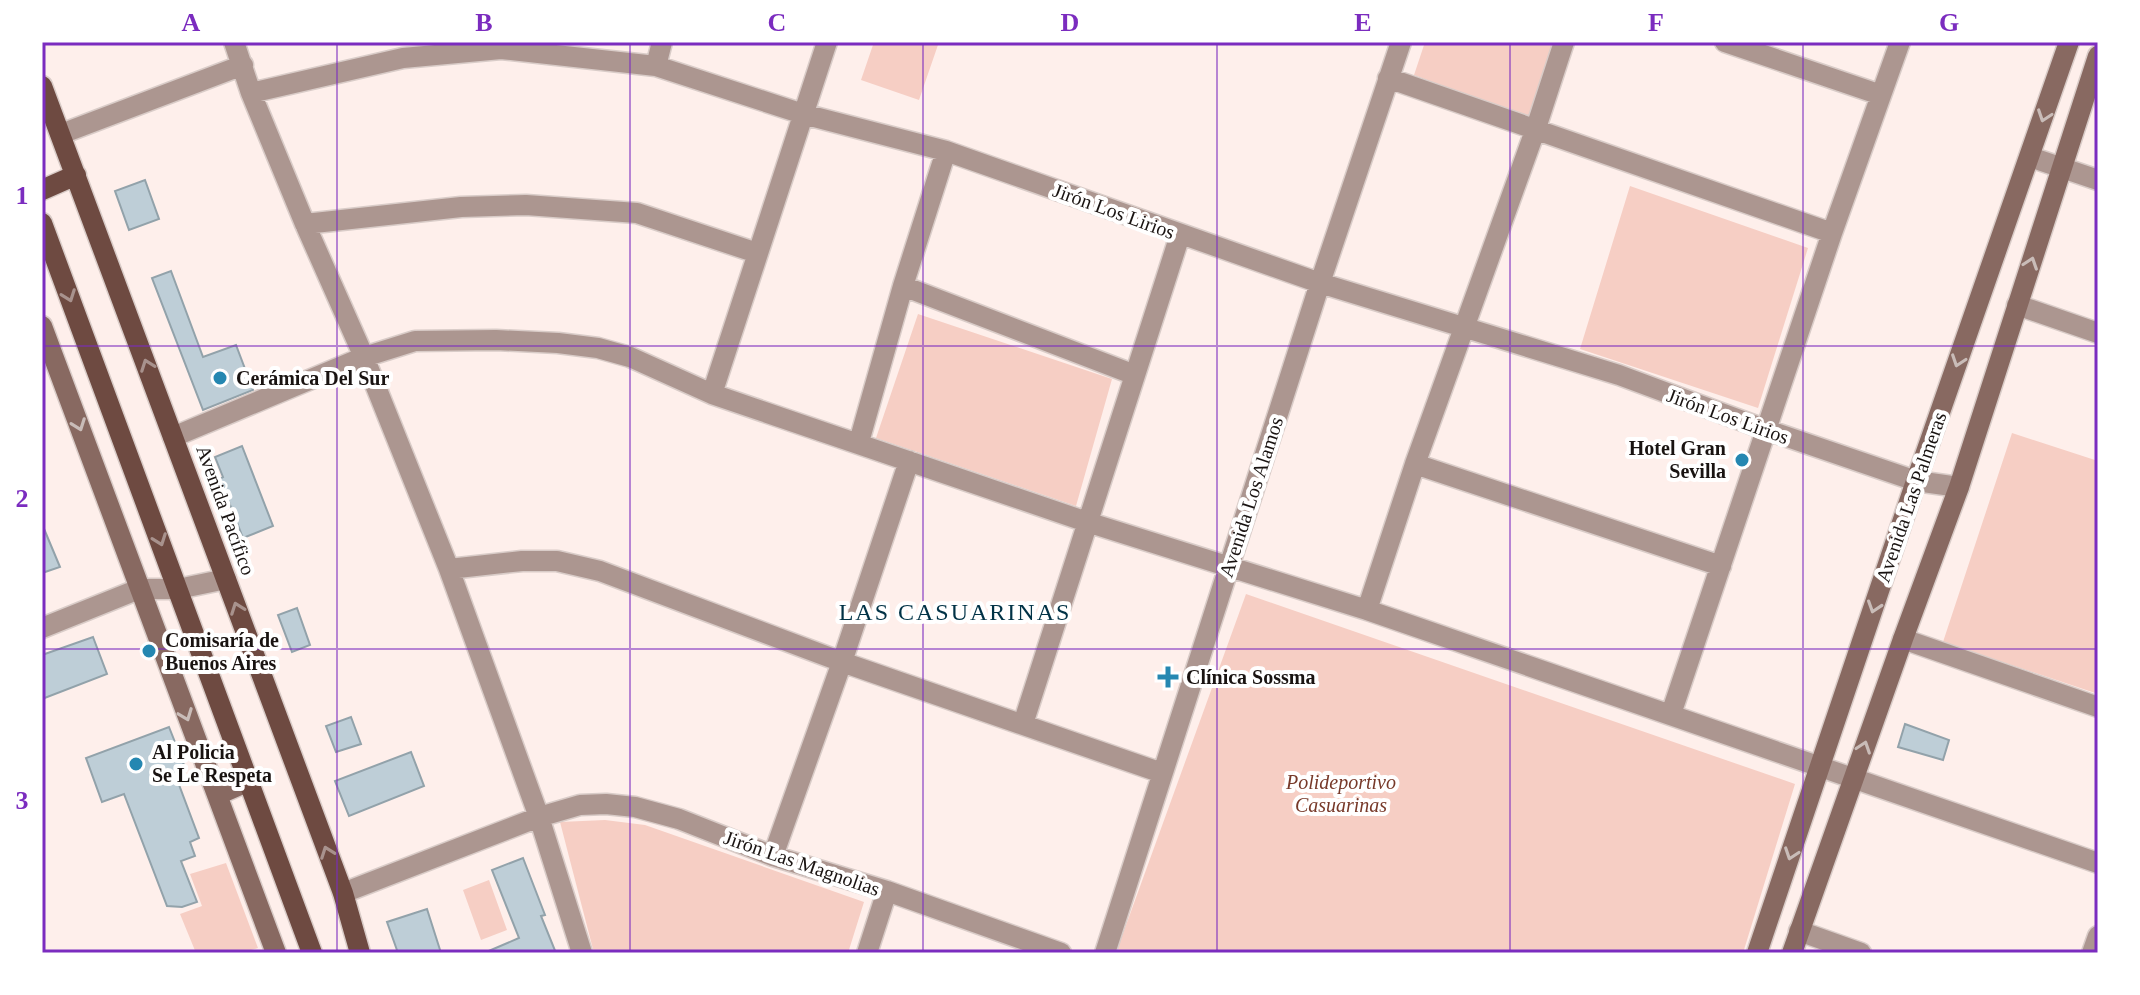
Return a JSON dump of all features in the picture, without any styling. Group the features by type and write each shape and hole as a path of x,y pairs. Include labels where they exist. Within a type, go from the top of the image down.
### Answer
{"main road":[{"name":"Avenida Las Palmeras","path":"1757,953 1916,481 2069,42"},
{"name":"Avenida Las Palmeras","path":"1792,953 1959,487 2098,56"},
{"name":"Avenida Pacífico","path":"42,86 343,893 360,953"},
{"path":"42,190 76,175"},
{"path":"42,223 312,953"},
{"path":"42,326 276,953"},
{"path":"217,795 249,781"}],"street":[{"path":"234,42 251,93 364,357 449,569 539,817 582,953"},
{"path":"656,66 662,42"},
{"path":"712,394 827,42"},
{"name":"Avenida Los Alamos","path":"1105,953 1320,283 1401,42"},
{"path":"1367,610 1415,464 1564,42"},
{"path":"1725,42 1881,95"},
{"path":"1671,714 1832,233 1900,42"},
{"name":"Jirón Los Lirios","path":"251,93 400,50 502,46 656,66 803,114 946,151 1320,283 1619,375 1916,481 1959,487"},
{"path":"61,134 243,65"},
{"path":"1388,78 1832,233"},
{"path":"859,442 903,286 946,151"},
{"path":"2030,157 2098,180"},
{"path":"305,224 461,207 542,206 637,213 757,253"},
{"path":"1023,724 1180,235"},
{"path":"903,286 1135,375"},
{"path":"2017,305 2098,333"},
{"path":"173,437 364,357 415,341 496,340 598,348 630,357 712,394 1087,522 1367,610 2098,863"},
{"path":"773,856 909,461"},
{"path":"1415,464 1721,566"},
{"path":"449,569 522,561 557,561 600,571 842,662 1162,773"},
{"path":"42,628 139,589 178,589 226,579"},
{"path":"1903,639 2098,707"},
{"name":"Jirón Las Magnolias","path":"343,893 539,817 580,805 606,804 635,807 679,819 773,856 887,891 1061,953"},
{"path":"867,953 887,891"},
{"path":"1799,931 1861,953"},
{"path":"2092,953 2098,936"}],"green space":[{"path":"874,42 939,42 919,100 861,80"},
{"path":"1425,42 1554,42 1528,118 1414,75"},
{"path":"1630,186 1808,248 1758,408 1580,349"},
{"path":"918,314 1112,379 1076,506 876,438"},
{"path":"2012,433 2098,461 2098,694 1943,642"},
{"name":"Polideportivo Casuarinas","path":"1246,594 1795,784 1743,953 1126,953 1117,950"},
{"path":"605,820 645,825 864,902 848,953 594,953 560,822"},
{"path":"226,863 258,948 241,953 196,953 180,914 202,906 190,874"},
{"path":"489,880 507,930 481,940 463,890"}],"building":[{"path":"145,180 159,219 129,230 115,191"},
{"path":"171,271 203,357 236,345 253,390 203,410 152,278"},
{"path":"242,446 273,526 243,538 220,479 223,477 215,457"},
{"path":"42,524 60,567 42,573"},
{"path":"297,608 310,645 292,652 278,615"},
{"path":"93,637 107,674 42,699 42,655"},
{"path":"351,717 361,744 336,752 326,726"},
{"path":"1905,724 1949,740 1943,760 1898,747"},
{"path":"169,727 186,770 175,774 199,838 190,842 195,856 181,861 197,902 182,907 167,906 124,794 102,802 86,758"},
{"path":"411,752 424,786 349,816 335,781"},
{"path":"523,858 556,953 484,953 519,938 492,870"},
{"path":"427,909 441,953 398,953 387,922"}],"place":[{"name":"Cerámica Del Sur","path":"220,378"},
{"name":"Hotel Gran Sevilla","path":"1742,460"},
{"name":"Comisaría de Buenos Aires","path":"149,651"},
{"name":"Clínica Sossma","path":"1168,677"},
{"name":"Al Policia Se Le Respeta","path":"136,764"}],"district":[{"name":"LAS CASUARINAS","path":"955,612"}]}
